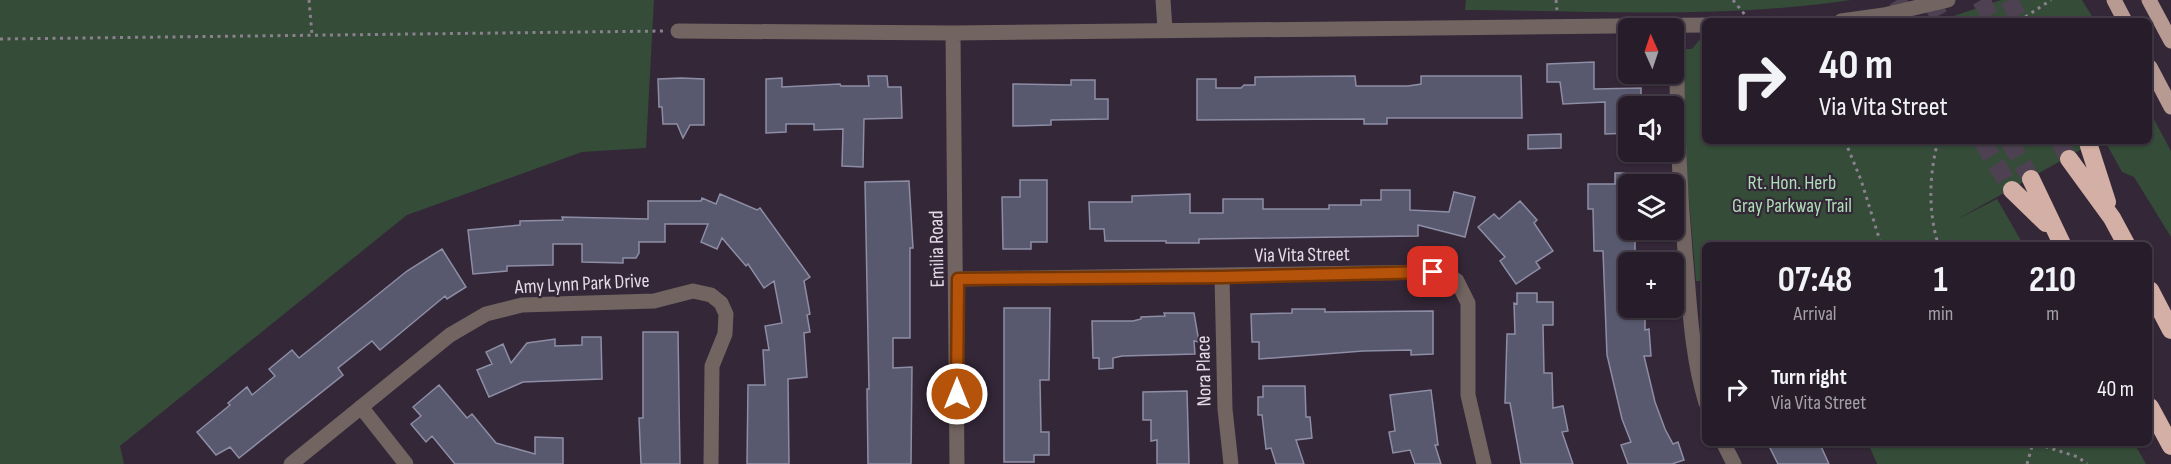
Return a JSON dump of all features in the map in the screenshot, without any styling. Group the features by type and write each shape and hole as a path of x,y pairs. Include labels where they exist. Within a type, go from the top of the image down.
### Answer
{"highway":[{"path":"2089,146 2112,218"},
{"path":"2069,159 2112,218 2125,242"},
{"path":"2031,179 2058,237"},
{"path":"2012,190 2058,237"},
{"path":"2152,294 2171,330"},
{"path":"2152,411 2171,446"}],"main road":[{"path":"2114,0 2123,18"},
{"path":"2149,0 2171,40"},
{"path":"2152,71 2171,107"}],"street":[{"path":"1163,0 1165,29"},
{"path":"1862,18 1948,0"},
{"path":"1684,26 1702,25"},
{"path":"678,31 953,33 1165,29 1618,26"},
{"name":"Emilia Road","path":"953,33 958,279 957,464"},
{"path":"1677,84 1678,162 1689,314 1693,350 1702,387"},
{"name":"Via Vita Street","path":"958,279 1222,277 1433,272 1447,274 1457,281 1468,303 1468,395 1484,464"},
{"name":"Nora Place","path":"1222,277 1225,409 1232,464"},
{"name":"Amy Lynn Park Drive","path":"291,464 450,335 486,314 502,308 544,303 654,301 693,291 704,291 721,303 727,324 712,366 711,464"},
{"path":"362,407 406,464"},
{"path":"1725,446 1734,464"}],"path":[{"path":"309,0 312,35"},
{"path":"1733,0 1748,18"},
{"path":"2024,18 2052,0"},
{"path":"0,39 678,31"},
{"path":"1846,144 1861,180 1880,242"},
{"path":"1937,144 1931,167 1931,193 1933,225 1937,242"},
{"path":"2027,464 2031,446"},
{"path":"2042,446 2078,457 2087,464"}],"green space":[{"path":"0,0 654,0 646,148 582,152 407,215 120,446 124,464 0,464"},
{"path":"1466,0 1851,0 1756,10 1659,12 1465,10"},
{"path":"2001,0 2082,0 2093,18 1948,18"},
{"name":"Rt. Hon. Herb Gray Parkway Trail","path":"1702,38 1702,144 2091,144 1956,220 1997,199 2022,242 1702,242 1702,281 1696,281 1684,142 1684,96 1680,96 1679,84 1684,84 1684,49 1692,49"},
{"path":"2152,116 2171,151 2171,237 2134,177 2122,172 2107,144 2152,144"},
{"path":"1869,446 2136,446 2146,464 1877,464"}],"building":[{"path":"1594,62 1594,89 1641,88 1641,96 1618,96 1618,133 1605,134 1605,102 1563,104 1560,82 1547,82 1547,64"},
{"path":"868,76 887,76 888,87 901,87 902,118 864,119 863,167 842,166 843,129 814,130 814,124 786,124 786,132 766,133 766,79 782,78 782,87 840,84 841,86 869,86"},
{"path":"1355,76 1356,86 1408,86 1421,84 1421,76 1521,76 1522,118 1387,118 1387,124 1364,124 1364,119 1197,120 1197,79 1216,79 1216,88 1241,88 1244,85 1255,85 1255,77"},
{"path":"658,79 704,79 704,125 690,125 683,138 677,124 663,124 662,107 659,107"},
{"path":"1071,80 1095,80 1095,99 1108,99 1108,119 1051,120 1051,125 1013,126 1013,84 1071,85"},
{"path":"1561,134 1561,148 1528,149 1528,135"},
{"path":"1615,173 1629,173 1618,174 1618,240 1635,240 1635,252 1618,252 1618,318 1645,318 1645,330 1649,329 1651,356 1644,356 1655,402 1665,429 1673,444 1678,442 1684,460 1672,464 1628,464 1621,445 1631,442 1622,419 1607,355 1603,251 1594,251 1593,209 1588,209 1588,184 1615,184"},
{"path":"1020,180 1047,180 1047,242 1031,242 1031,249 1003,249 1002,197 1020,197"},
{"path":"909,181 913,248 910,248 910,338 893,338 893,368 912,367 911,464 868,464 865,182"},
{"path":"1381,190 1410,190 1410,210 1449,212 1454,192 1475,197 1465,237 1418,225 1418,236 1199,239 1199,243 1166,243 1166,241 1105,241 1104,229 1090,229 1089,202 1132,202 1132,196 1190,194 1190,213 1223,213 1223,199 1263,199 1263,209 1329,209 1329,205 1361,205 1361,200 1381,200"},
{"path":"720,194 757,210 760,208 810,277 804,281 810,314 807,315 810,332 804,333 807,377 788,379 789,464 747,464 748,385 765,385 763,350 769,350 765,326 782,323 774,281 764,288 748,264 746,266 722,238 717,249 701,242 708,224 665,224 665,242 639,242 639,253 636,258 623,258 623,263 582,262 582,244 553,244 553,265 507,266 507,271 473,274 468,230 520,225 520,221 563,220 562,217 648,219 648,201 701,201 702,198 716,204"},
{"path":"1520,201 1537,220 1534,223 1553,251 1536,262 1540,268 1516,284 1500,261 1505,257 1478,227 1494,214 1499,219"},
{"path":"442,249 466,287 447,299 445,296 380,350 372,341 338,368 343,375 239,458 230,447 216,455 197,432 230,405 228,403 247,387 252,395 275,376 269,369 292,350 299,358 407,271"},
{"path":"1517,293 1537,293 1537,302 1553,302 1553,325 1543,325 1544,373 1552,373 1553,408 1563,406 1568,431 1562,432 1573,464 1521,464 1510,403 1505,403 1507,334 1515,334 1514,303 1517,304"},
{"path":"1004,308 1050,308 1049,380 1040,380 1041,432 1049,432 1049,455 1034,455 1034,462 1004,462"},
{"path":"1292,309 1325,309 1325,312 1433,311 1433,354 1411,355 1411,350 1363,351 1259,359 1259,342 1252,342 1251,314 1292,313"},
{"path":"1164,313 1194,313 1199,342 1194,341 1195,354 1122,356 1113,358 1113,368 1099,369 1099,358 1093,358 1092,321 1133,321 1141,317 1165,316"},
{"path":"643,332 678,332 680,464 641,464 639,418 643,418"},
{"path":"582,337 601,337 602,379 523,382 489,397 477,370 492,364 486,352 503,344 511,363 527,343 555,339 555,346 582,345"},
{"path":"439,385 467,418 472,414 496,443 535,454 535,437 563,438 563,464 455,464 432,436 426,442 411,424 421,416 413,407"},
{"path":"1263,386 1305,386 1306,417 1310,417 1312,438 1296,440 1304,464 1276,464 1271,448 1266,449 1262,415 1258,415 1258,397 1263,397"},
{"path":"1431,390 1438,445 1435,445 1441,464 1415,464 1410,450 1393,453 1389,432 1395,431 1390,395"},
{"path":"1187,391 1189,464 1157,464 1157,440 1151,441 1151,420 1143,420 1143,392"},
{"path":"1769,446 1821,446 1829,464 1778,464"}],"tunnel":[{"path":"1897,0 1908,18"},
{"path":"1930,0 1940,18"},
{"path":"1981,0 1991,18"},
{"path":"2009,0 2018,18"},
{"path":"1984,144 2012,190"},
{"path":"2011,144 2031,179"},
{"path":"2061,144 2069,159"}],"route":[{"path":"957,394 958,279 1222,277 1433,272"}]}
